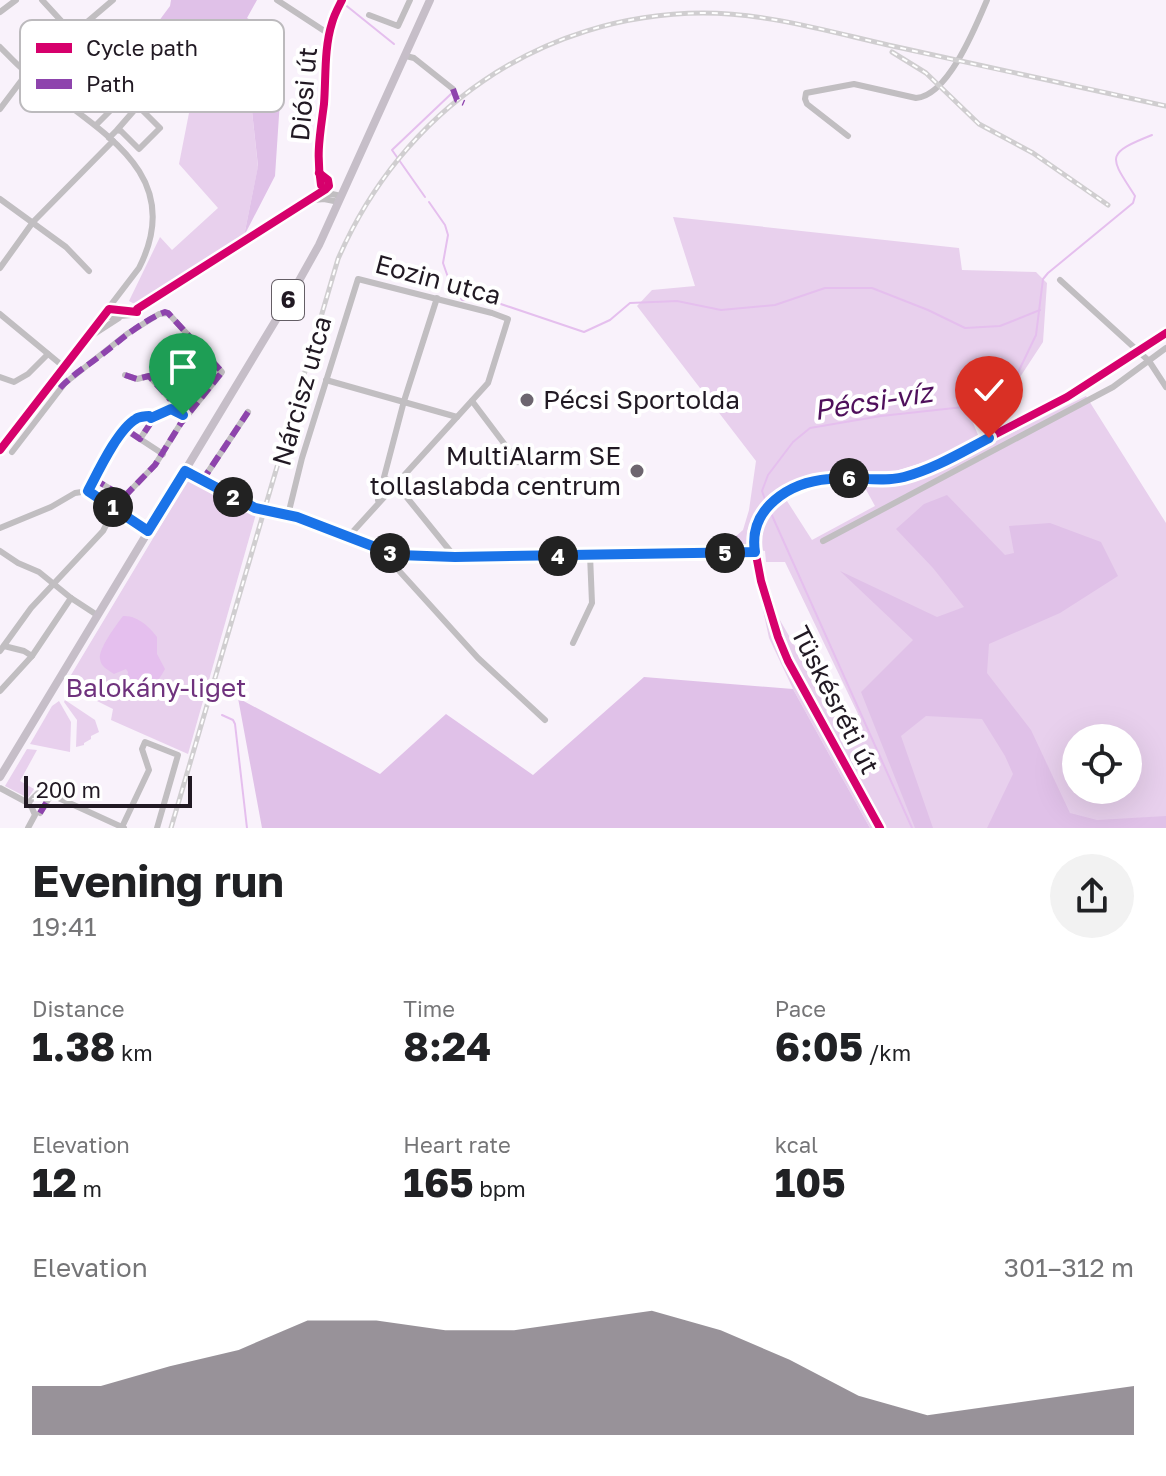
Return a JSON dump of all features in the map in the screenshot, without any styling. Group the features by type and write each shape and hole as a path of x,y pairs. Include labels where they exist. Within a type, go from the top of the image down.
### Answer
{"main road":[{"name":"6","path":"0,777 319,245 430,0"}],"street":[{"path":"0,12 16,0"},
{"path":"42,0 61,20"},
{"path":"89,20 113,0"},
{"path":"277,0 329,34"},
{"path":"369,15 398,26 410,0"},
{"path":"848,136 807,104 806,93 854,84 916,98 928,95 949,74 987,0"},
{"name":"Diósi út","path":"323,194 318,141 329,34 340,4"},
{"path":"0,47 20,66"},
{"path":"408,51 453,89"},
{"path":"0,109 20,82"},
{"path":"0,450 139,268 152,232 153,211 146,182 134,163 79,112"},
{"path":"96,125 109,112"},
{"path":"0,268 3,257 111,140 133,112"},
{"path":"117,130 139,149 160,128 144,112"},
{"path":"101,318 137,312 310,200 323,194 332,194 340,199"},
{"path":"0,199 66,247 89,271"},
{"path":"310,200 340,199"},
{"name":"Eozin utca","path":"358,279 508,319 492,375 472,401"},
{"name":"Nárcisz utca","path":"288,515 302,458 358,279"},
{"path":"1060,280 1149,361 1166,387"},
{"path":"117,298 123,314"},
{"path":"377,503 404,401 437,298"},
{"path":"109,309 123,314"},
{"path":"12,452 65,383 127,334 168,313 222,372 185,416 155,465 124,497 94,479"},
{"path":"0,314 64,367"},
{"path":"85,340 123,314"},
{"name":"Tüskésréti út","path":"880,828 784,652 755,552 754,532 764,510 782,495 816,481 895,478 934,466 1067,397 1166,333"},
{"path":"823,541 1113,387 1166,348"},
{"path":"0,377 14,382 23,378 48,354"},
{"path":"125,375 137,379 149,376 185,416"},
{"path":"326,380 457,417"},
{"path":"348,537 472,401 518,462"},
{"path":"88,491 114,443 136,419 151,418 171,409 185,416"},
{"path":"202,481 248,412"},
{"path":"140,439 151,418"},
{"path":"125,429 163,454"},
{"path":"185,471 255,508 288,515 398,555 455,557 755,552"},
{"path":"384,478 396,484 455,557"},
{"path":"0,528 51,507 75,493 88,491 148,531"},
{"path":"32,656 24,651 2,648 52,583 103,531 115,508"},
{"path":"0,551 39,572 97,615"},
{"path":"388,552 392,563 478,658 545,720"},
{"path":"573,643 592,603 590,555"},
{"path":"0,691 32,656 71,598"},
{"path":"28,803 41,790 123,828 149,770 142,749 145,742 178,755 157,828"},
{"path":"0,788 28,803 34,812 28,828"},
{"path":"0,794 11,794"},
{"path":"40,813 51,795"}],"green space":[{"path":"189,112 252,112 258,167 244,236 138,306 129,301 160,237 172,250 218,208 179,164"},
{"path":"673,217 959,248 962,270 1036,272 1047,283 1043,342 1007,397 969,413 983,447 1086,396 1166,523 1166,828 870,828 793,689 769,638 763,610 777,615 841,726 858,714 785,562 766,562 765,551 729,546 728,543 743,530 756,461 637,306 652,290 695,286","holes":["844,484 864,486 875,506 812,540 787,501 821,487"]},
{"name":"Balokány-liget","path":"188,480 256,514 188,754 111,720 113,709 65,685"},
{"path":"65,700 95,720 99,732 84,745 76,747 77,720"},
{"path":"59,701 71,722 70,752 30,744 52,706"},
{"path":"27,749 37,750 20,781 34,789 28,798 5,786"}],"shaded area":[{"path":"171,0 257,0 247,18 250,20 160,20"},
{"path":"252,112 279,112 275,176 244,236 258,166"},
{"path":"947,495 1005,555 1014,553 1009,526 1050,523 1101,542 1118,576 1060,613 989,644 987,673 1031,730 1062,796 1062,804 1066,804 1070,813 1097,820 1166,816 1166,828 987,828 1013,774 1005,756 982,719 926,716 901,736 933,828 915,828 861,692 913,640 840,571 937,617 964,607 896,529 924,504"},
{"path":"123,616 143,622 157,637 157,654 165,669 149,688 133,684 127,679 126,669 114,674 101,662 100,655 105,643"},
{"path":"644,677 793,689 870,828 262,828 238,698 380,774 446,714 533,775"}],"waterway":[{"path":"343,3 394,44"},
{"path":"425,197 392,150 452,93"},
{"name":"Pécsi-víz","path":"767,505 762,491 768,475 793,442 810,428 973,406 999,397 1011,387 1036,335 1043,279 1133,203 1135,196 1120,173 1116,158 1126,147 1152,135"},
{"path":"429,202 445,225 448,235 443,263 450,283 462,300 486,299 584,332 610,320 630,303 677,301 721,310 775,305 825,288 872,288 965,328 1000,326 1040,310"},
{"name":"Pécsi-víz","path":"770,511 912,828"},
{"path":"222,715 235,724 247,828"}],"railway":[{"path":"171,828 338,259 365,206 399,158 439,116 483,81 533,52 586,31 643,18 703,13 750,16 796,24 1166,106"},
{"path":"892,52 926,73 979,124 1033,153 1108,205"}],"marked path":[{"path":"453,89 457,100 464,103"},
{"path":"60,388 131,332 165,312 222,372 181,423 155,465 124,497 94,479"},
{"path":"125,375 137,379 149,376 183,415"},
{"path":"202,481 248,412"},
{"path":"88,491 109,452 122,432 129,424 137,418 149,416 152,421 140,439 125,429"},
{"path":"40,813 51,795"}],"cycle path":[{"path":"321,185 319,153 326,53 329,33 342,0"},
{"path":"137,311 326,189 328,180 319,173"},
{"path":"0,450 109,309 137,312"},
{"path":"880,828 788,661 778,637 761,581 754,544 758,521 772,502 816,481 895,478 934,466 1067,397 1166,333"}],"place":[{"name":"Pécsi Sportolda","path":"527,400"},
{"name":"MultiAlarm SE tollaslabda centrum","path":"637,471"}],"route":[{"path":"183,415 171,409 151,418 136,419 114,443 88,491 148,531 185,471 255,508 297,517 388,552 455,557 755,552 754,532 767,507 802,485 840,478 908,476 989,438"}]}
